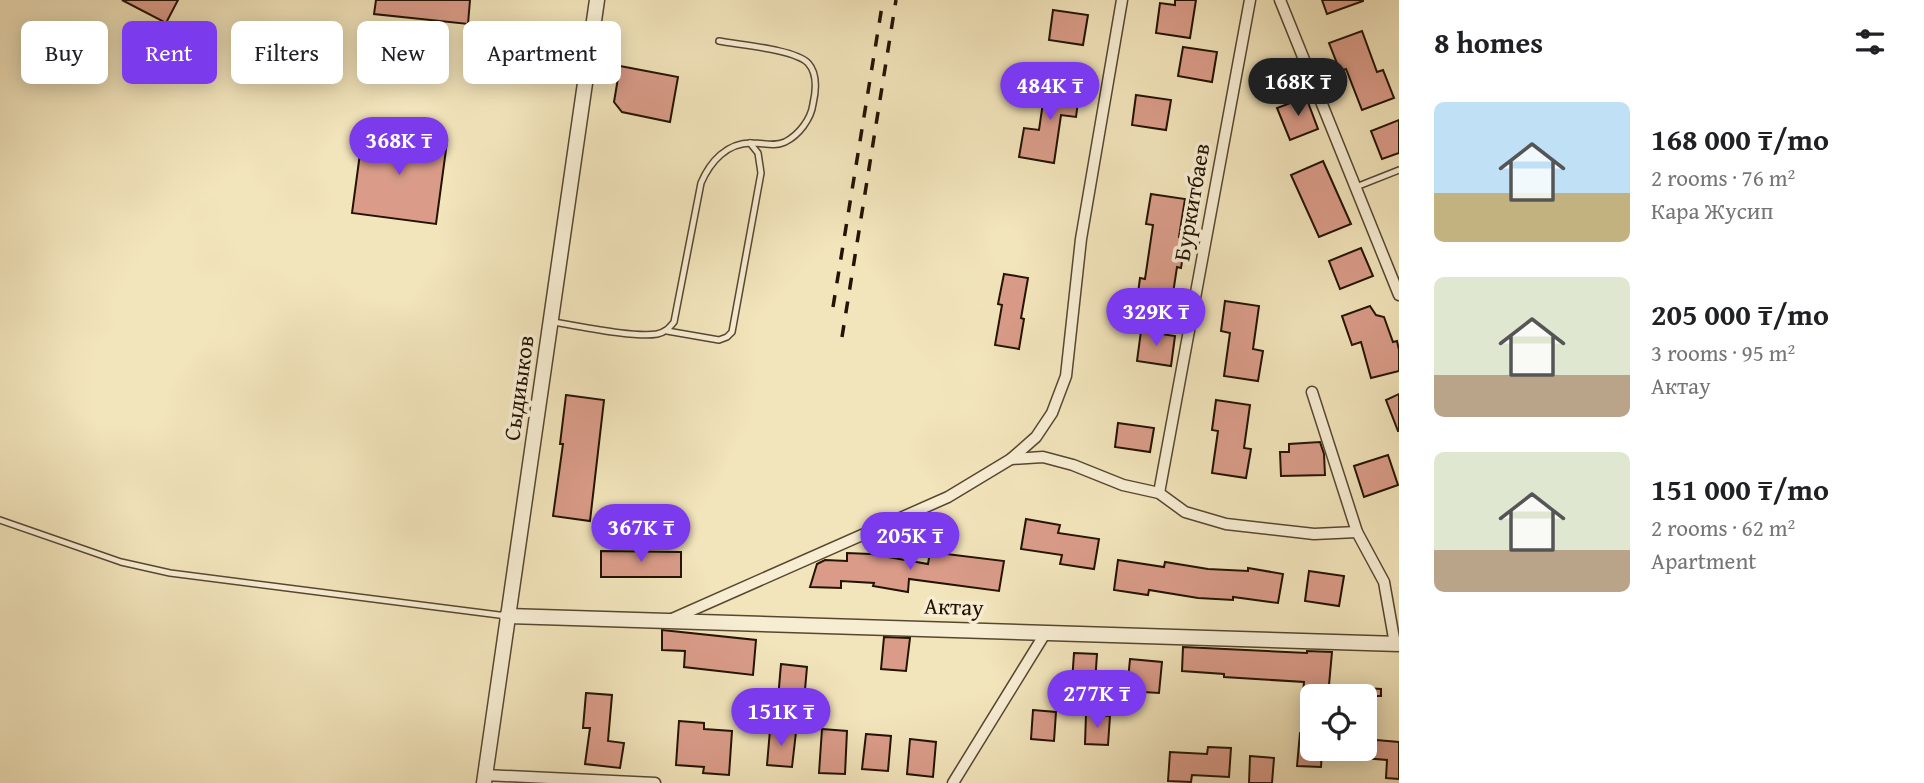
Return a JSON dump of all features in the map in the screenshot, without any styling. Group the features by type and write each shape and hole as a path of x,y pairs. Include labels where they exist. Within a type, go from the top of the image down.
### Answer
{"street":[{"name":"Сыдиыков","path":"485,779 597,0"},
{"path":"668,621 948,497 1011,459 1035,437 1052,413 1066,376 1081,240 1122,0"},
{"name":"Буркитбаев","path":"1159,493 1250,0"},
{"path":"1280,0 1399,295"},
{"path":"1312,392 1357,531 1384,582 1397,644"},
{"path":"1011,459 1043,457 1073,465 1123,485 1159,493 1185,512 1226,524 1314,534 1357,531"},
{"name":"Актау","path":"508,616 1397,644"},
{"path":"953,783 1046,632"},
{"path":"485,779 655,783"}],"lane":[{"path":"667,331 674,321 701,183 707,169 718,156 733,147 750,143 772,145 786,142 798,132 811,114 816,92 813,72 806,61 791,55 719,41"},
{"path":"550,322 637,334 656,335 667,331 719,340 727,337 732,332 761,173 758,153 750,143"},
{"path":"1356,187 1399,170"},
{"path":"0,520 121,562 170,573 508,616"}],"building":[{"path":"122,0 178,0 167,21"},
{"path":"376,0 470,0 468,21 463,21 463,23 374,14"},
{"path":"1175,0 1196,0 1190,38 1156,33 1160,3 1175,5"},
{"path":"1322,0 1363,0 1363,1 1327,14"},
{"path":"1053,10 1088,15 1083,45 1049,40"},
{"path":"1362,31 1377,72 1383,70 1394,98 1362,110 1346,69 1340,71 1329,43"},
{"path":"1183,47 1217,52 1212,82 1178,76"},
{"path":"621,66 678,77 670,122 622,112 614,102 617,84 621,84"},
{"path":"1046,82 1080,87 1076,117 1061,115 1054,163 1019,157 1024,128 1039,130"},
{"path":"1136,95 1171,100 1166,130 1132,125"},
{"path":"1306,97 1318,129 1290,140 1277,108"},
{"path":"1399,120 1399,153 1382,159 1371,131"},
{"path":"363,131 447,142 436,224 352,213"},
{"path":"1323,161 1351,224 1319,237 1291,175"},
{"path":"1151,194 1185,199 1179,237 1186,238 1181,268 1177,267 1170,313 1136,308 1140,278 1145,279 1153,225 1146,224"},
{"path":"1361,248 1373,276 1340,289 1329,261"},
{"path":"1004,274 1028,278 1019,349 995,345 1002,305 998,304"},
{"path":"1225,301 1259,306 1253,349 1263,351 1258,381 1224,376 1230,333 1221,331"},
{"path":"1370,306 1376,315 1384,317 1393,342 1397,341 1399,350 1399,371 1371,378 1361,342 1352,345 1342,316"},
{"path":"1141,331 1175,336 1171,366 1137,361"},
{"path":"1399,394 1399,431 1398,431 1386,400"},
{"path":"566,395 604,400 590,521 553,516 563,444 560,444"},
{"path":"1216,400 1250,405 1244,448 1251,449 1246,478 1212,473 1218,431 1212,430"},
{"path":"1118,423 1154,428 1150,452 1115,447"},
{"path":"1320,442 1324,454 1325,475 1281,476 1280,452 1289,452 1289,444"},
{"path":"1388,455 1398,485 1364,497 1354,466"},
{"path":"1026,519 1060,525 1058,533 1099,539 1094,569 1060,564 1062,555 1021,549"},
{"path":"601,551 681,552 681,577 601,577"},
{"path":"930,552 1004,561 999,591 909,579 908,592 873,586 874,583 841,581 841,588 810,587 817,564 825,560 847,561 847,553 871,554 928,564"},
{"path":"1118,560 1164,567 1165,562 1208,569 1248,571 1248,568 1283,574 1278,603 1233,597 1233,600 1198,598 1149,590 1148,595 1114,590"},
{"path":"1309,571 1344,576 1339,606 1305,601"},
{"path":"662,630 756,640 753,675 684,667 685,651 662,650"},
{"path":"884,637 910,638 906,671 881,669"},
{"path":"1183,647 1332,652 1329,684 1224,677 1224,674 1182,671"},
{"path":"1074,653 1097,654 1095,683 1072,682"},
{"path":"1130,659 1162,662 1159,693 1127,691"},
{"path":"781,664 807,667 804,701 778,699"},
{"path":"586,693 612,695 608,741 624,743 620,768 585,764 590,728 583,728"},
{"path":"1033,710 1056,712 1054,741 1031,739"},
{"path":"1086,714 1110,716 1108,745 1085,744"},
{"path":"679,721 704,723 704,729 732,731 729,775 703,773 704,767 676,765"},
{"path":"822,729 847,731 845,774 819,773"},
{"path":"770,730 796,732 792,767 767,765"},
{"path":"1300,733 1300,761 1321,761 1321,767 1297,766"},
{"path":"866,734 891,736 888,771 862,769"},
{"path":"910,739 936,742 933,777 907,774"},
{"path":"1377,740 1399,742 1399,779 1386,778 1387,760 1377,759"},
{"path":"1208,747 1231,748 1229,777 1192,775 1191,782 1168,781 1170,752 1207,754"},
{"path":"1250,756 1274,758 1272,783 1249,783"}],"railway":[{"path":"833,307 883,0"},
{"path":"842,337 896,0"}]}
